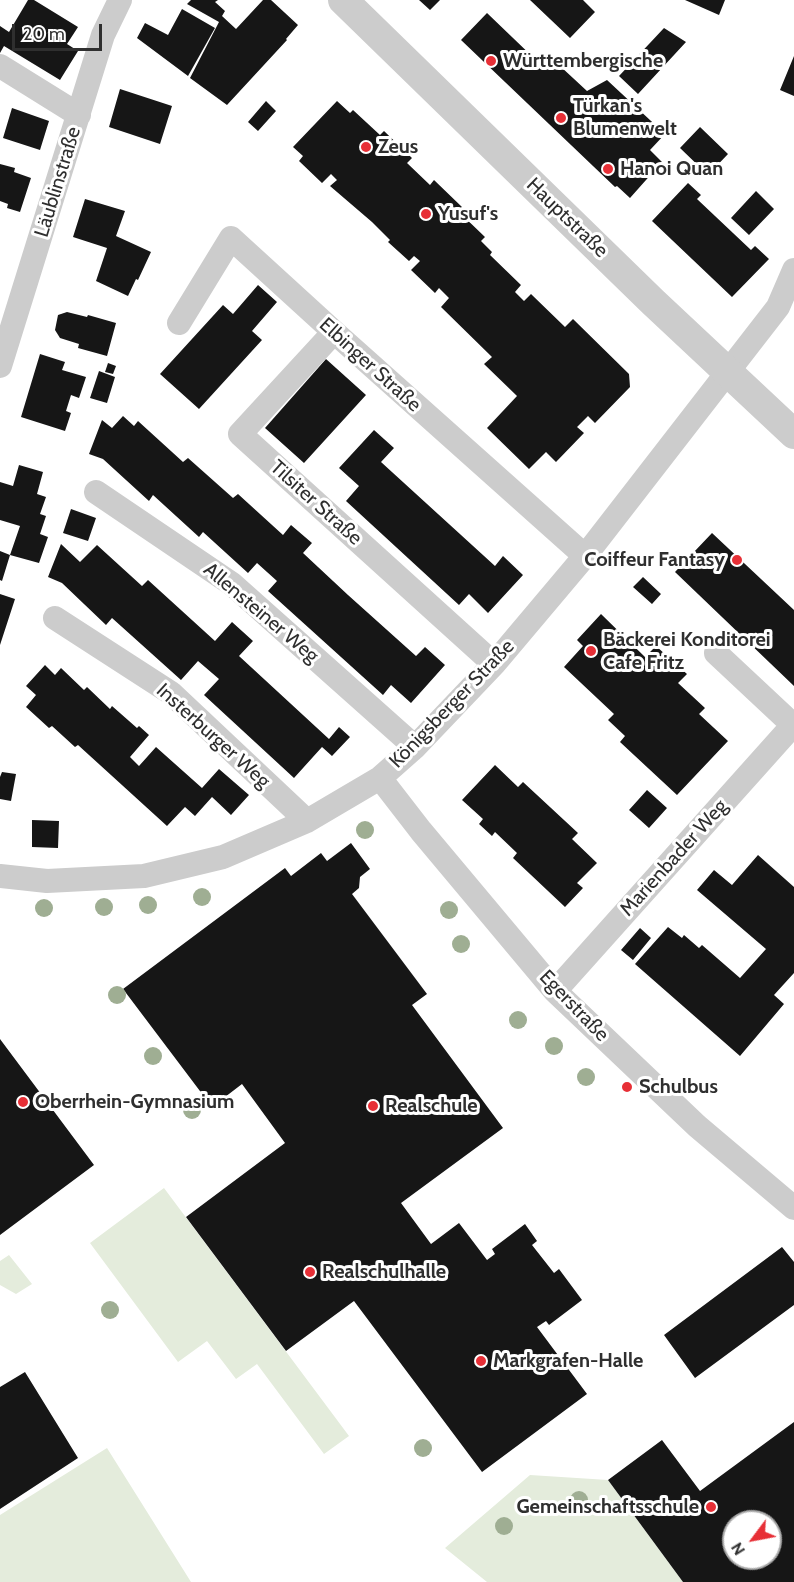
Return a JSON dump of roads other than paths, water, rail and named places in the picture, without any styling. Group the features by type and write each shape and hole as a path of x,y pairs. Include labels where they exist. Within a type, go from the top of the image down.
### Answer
{"street":[{"name":"Läublinstraße","path":"0,366 103,35 120,0"},
{"name":"Hauptstraße","path":"343,0 636,286 794,434"},
{"path":"0,66 79,115"},
{"name":"Elbinger Straße","path":"179,323 231,238 585,556"},
{"name":"Königsberger Straße","path":"0,876 47,881 144,876 223,857 306,821 380,778 416,747 494,664 585,556 778,307 794,270"},
{"name":"Tilsiter Straße","path":"334,332 240,434 494,664"},
{"name":"Allensteiner Weg","path":"96,492 232,584 416,747"},
{"name":"Insterburger Weg","path":"55,618 171,693 306,821"},
{"name":"Marienbader Weg","path":"555,991 793,725 716,653"},
{"name":"Egerstraße","path":"380,778 421,831 555,991 698,1126 794,1208"}],"place":[{"name":"Württembergische","path":"491,61"},
{"name":"Türkan's Blumenwelt","path":"561,118"},
{"name":"Zeus","path":"366,147"},
{"name":"Hanoi Quan","path":"608,169"},
{"name":"Yusuf's","path":"426,214"},
{"name":"Coiffeur Fantasy","path":"737,560"},
{"name":"Bäckerei Konditorei Cafe Fritz","path":"591,651"},
{"name":"Schulbus","path":"627,1087"},
{"name":"Oberrhein-Gymnasium","path":"23,1102"},
{"name":"Realschule","path":"373,1106"},
{"name":"Realschulhalle","path":"310,1272"},
{"name":"Markgrafen-Halle","path":"481,1361"},
{"name":"Gemeinschaftsschule","path":"711,1507"}]}
